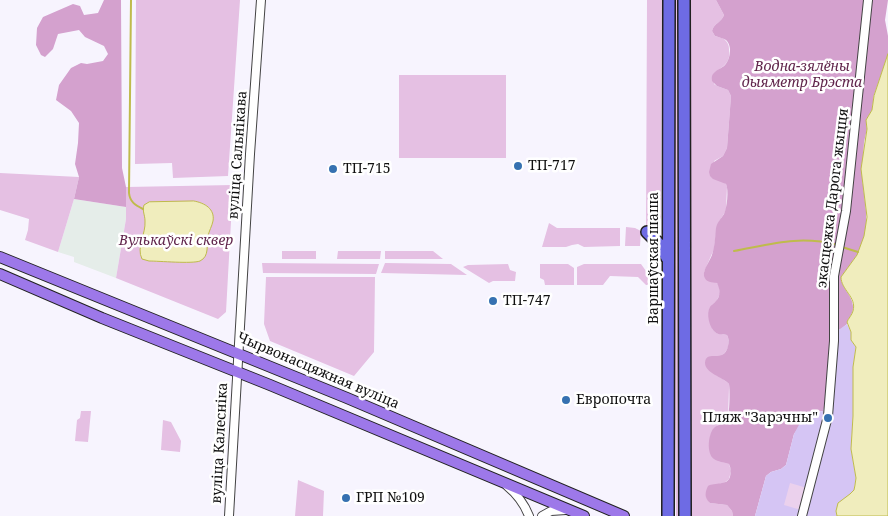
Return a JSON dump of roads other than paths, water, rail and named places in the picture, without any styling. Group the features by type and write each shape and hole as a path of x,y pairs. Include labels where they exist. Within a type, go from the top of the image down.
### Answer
{"highway":[{"name":"Варшаўская шаша","path":"668,516 669,0"},
{"path":"684,0 685,516"},
{"path":"668,214 664,224 654,231 647,232 660,245 669,263"},
{"path":"661,516 668,500"}],"main road":[{"name":"Чырвонасцяжная вуліца","path":"0,257 348,398 624,516"},
{"path":"0,274 102,318 584,516"}],"street":[{"name":"вуліца Сальнікава","path":"237,372 261,0"},
{"name":"экасцежка Дарога жыцця","path":"802,516 828,416 834,341 834,276 846,212 868,0"},
{"name":"вуліца Калесніка","path":"229,516 237,372"},
{"path":"502,482 520,498 529,516"},
{"path":"542,516 556,510 572,511"}],"waterway":[{"path":"131,0 129,193 133,203 143,209"},
{"path":"734,251 773,243 798,241 824,242 838,245"},
{"path":"842,247 858,252"}],"place":[{"name":"ТП-717","path":"518,166"},
{"name":"ТП-715","path":"333,169"},
{"name":"ТП-747","path":"493,301"},
{"name":"Европочта","path":"566,400"},
{"name":"Пляж \"Зарэчны\"","path":"828,418"},
{"name":"ГРП №109","path":"346,498"}],"park label":[{"name":"Водна-зялёны дыяметр Брэста","path":"802,76"},
{"name":"Вулькаўскі сквер","path":"176,241"}]}
